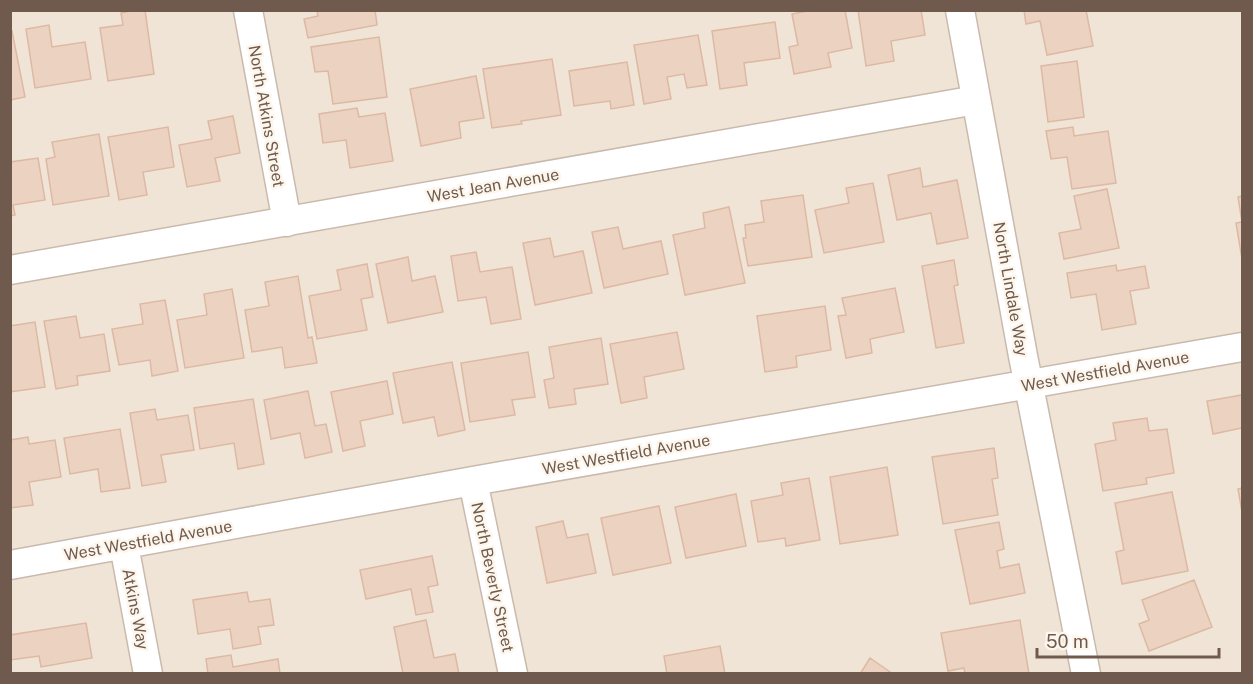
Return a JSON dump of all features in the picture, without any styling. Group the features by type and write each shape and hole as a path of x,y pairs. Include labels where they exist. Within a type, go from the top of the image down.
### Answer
{"street":[{"name":"North Atkins Street","path":"248,10 287,222"},
{"name":"North Lindale Way","path":"960,10 1029,384 1086,674"},
{"name":"West Jean Avenue","path":"10,270 976,100"},
{"name":"West Westfield Avenue","path":"10,565 473,481 1242,347"},
{"name":"North Beverly Street","path":"473,481 513,674"},
{"name":"Atkins Way","path":"124,545 148,674"}],"shaded area":[{"path":"11,11 1242,11 1242,673 11,673"}],"building":[{"path":"145,10 154,74 108,81 100,28 123,25 121,13"},
{"path":"317,10 375,10 377,25 308,38 304,19 318,16"},
{"path":"812,10 845,10 852,48 828,53 831,67 794,74 789,47 798,45 792,14"},
{"path":"858,10 921,10 925,35 891,41 894,61 866,66"},
{"path":"1024,10 1086,10 1093,46 1047,55 1040,21 1026,24"},
{"path":"775,22 780,58 744,63 747,85 720,89 712,31"},
{"path":"49,25 52,47 85,42 91,79 35,88 26,29"},
{"path":"10,31 12,31 25,97 10,100"},
{"path":"698,35 707,85 687,88 684,74 667,77 671,99 644,104 634,45"},
{"path":"379,37 387,97 333,104 328,71 315,72 311,47"},
{"path":"552,59 561,115 492,128 483,69"},
{"path":"1077,61 1084,117 1048,122 1041,66"},
{"path":"627,62 634,105 611,109 610,101 574,106 569,71"},
{"path":"476,76 484,118 459,122 461,138 421,146 410,89"},
{"path":"357,108 359,117 385,113 393,161 350,168 346,140 323,143 319,114"},
{"path":"233,116 240,153 215,158 220,181 187,187 179,145 212,139 208,121"},
{"path":"168,127 174,167 143,172 147,195 119,200 108,137"},
{"path":"1073,127 1074,136 1108,131 1116,183 1072,189 1067,157 1051,159 1046,131"},
{"path":"99,134 109,196 53,205 46,159 55,157 52,142"},
{"path":"38,158 45,200 13,205 15,215 10,216 10,162"},
{"path":"920,168 923,187 957,180 968,238 937,244 931,213 897,220 888,175"},
{"path":"873,183 884,242 824,253 815,210 849,203 846,188"},
{"path":"1107,189 1119,248 1064,259 1059,233 1081,229 1074,196"},
{"path":"803,195 812,257 748,266 743,238 746,238 745,225 764,222 761,201"},
{"path":"1242,196 1242,222 1238,197"},
{"path":"729,207 745,283 685,295 673,235 705,228 703,213"},
{"path":"1242,222 1242,259 1236,223"},
{"path":"618,227 623,249 661,241 668,274 604,288 592,232"},
{"path":"550,238 554,257 583,251 592,293 535,305 523,243"},
{"path":"476,252 480,272 512,267 521,319 491,324 486,297 458,301 451,256"},
{"path":"408,257 412,281 435,276 443,312 388,323 376,264"},
{"path":"954,260 958,285 954,286 964,343 936,348 922,266"},
{"path":"367,264 373,297 361,299 367,330 317,339 309,296 341,290 337,270"},
{"path":"1116,265 1117,271 1145,266 1149,288 1130,291 1136,324 1102,330 1096,294 1071,298 1067,273"},
{"path":"298,276 308,338 312,337 317,363 285,368 282,347 252,352 245,310 269,306 265,282"},
{"path":"895,288 904,332 870,339 872,353 846,358 838,316 846,315 842,298"},
{"path":"232,289 244,358 185,368 177,320 207,315 204,294"},
{"path":"165,300 178,371 152,376 150,360 119,365 112,329 143,324 140,304"},
{"path":"825,306 831,350 796,356 797,367 765,372 757,316"},
{"path":"76,316 80,338 104,334 110,371 77,376 78,385 56,389 44,321"},
{"path":"35,322 45,387 10,392 10,326"},
{"path":"677,332 684,369 644,377 647,398 621,403 610,344"},
{"path":"601,338 608,384 574,389 576,404 549,408 544,380 554,378 549,347"},
{"path":"528,352 535,397 512,400 515,415 470,422 461,363"},
{"path":"452,362 465,430 438,436 434,417 403,423 393,373"},
{"path":"387,381 393,414 360,421 365,446 343,451 331,392"},
{"path":"308,391 315,426 326,424 332,452 305,458 300,433 271,439 264,400"},
{"path":"1242,395 1242,428 1213,434 1207,401"},
{"path":"253,399 264,464 238,469 234,443 200,449 194,408"},
{"path":"155,409 157,420 188,415 194,450 161,455 166,482 142,486 130,413"},
{"path":"1147,418 1149,431 1167,429 1174,473 1146,478 1147,484 1103,491 1095,444 1116,440 1113,423"},
{"path":"120,429 130,488 101,492 98,469 70,474 64,438"},
{"path":"28,437 29,444 55,440 61,477 29,482 33,505 10,508 10,440"},
{"path":"994,448 998,478 992,479 998,515 943,524 932,457"},
{"path":"887,467 898,535 840,544 830,477"},
{"path":"809,478 820,540 786,546 785,538 758,542 751,501 783,495 781,483"},
{"path":"1242,488 1242,512 1238,489"},
{"path":"1172,492 1188,571 1122,584 1116,552 1124,550 1115,503"},
{"path":"736,494 746,546 686,558 675,507"},
{"path":"659,506 671,563 613,575 601,518"},
{"path":"563,521 567,538 588,534 596,573 547,583 536,527"},
{"path":"999,522 1004,549 997,551 1000,568 1019,564 1025,593 970,604 955,530"},
{"path":"432,556 438,585 428,587 433,612 416,615 411,589 366,599 360,570"},
{"path":"1194,580 1212,627 1149,651 1139,624 1149,620 1142,600"},
{"path":"247,592 249,602 270,599 274,625 258,627 261,644 233,649 230,629 198,634 193,600"},
{"path":"426,620 434,658 455,654 459,674 403,674 394,627"},
{"path":"1020,620 1029,674 965,674 964,668 948,671 941,633"},
{"path":"86,623 92,658 41,667 39,656 10,660 10,635"},
{"path":"720,646 725,674 667,674 664,656"},
{"path":"231,655 233,667 278,659 280,674 208,674 206,659"},
{"path":"870,658 893,674 860,674"}]}
